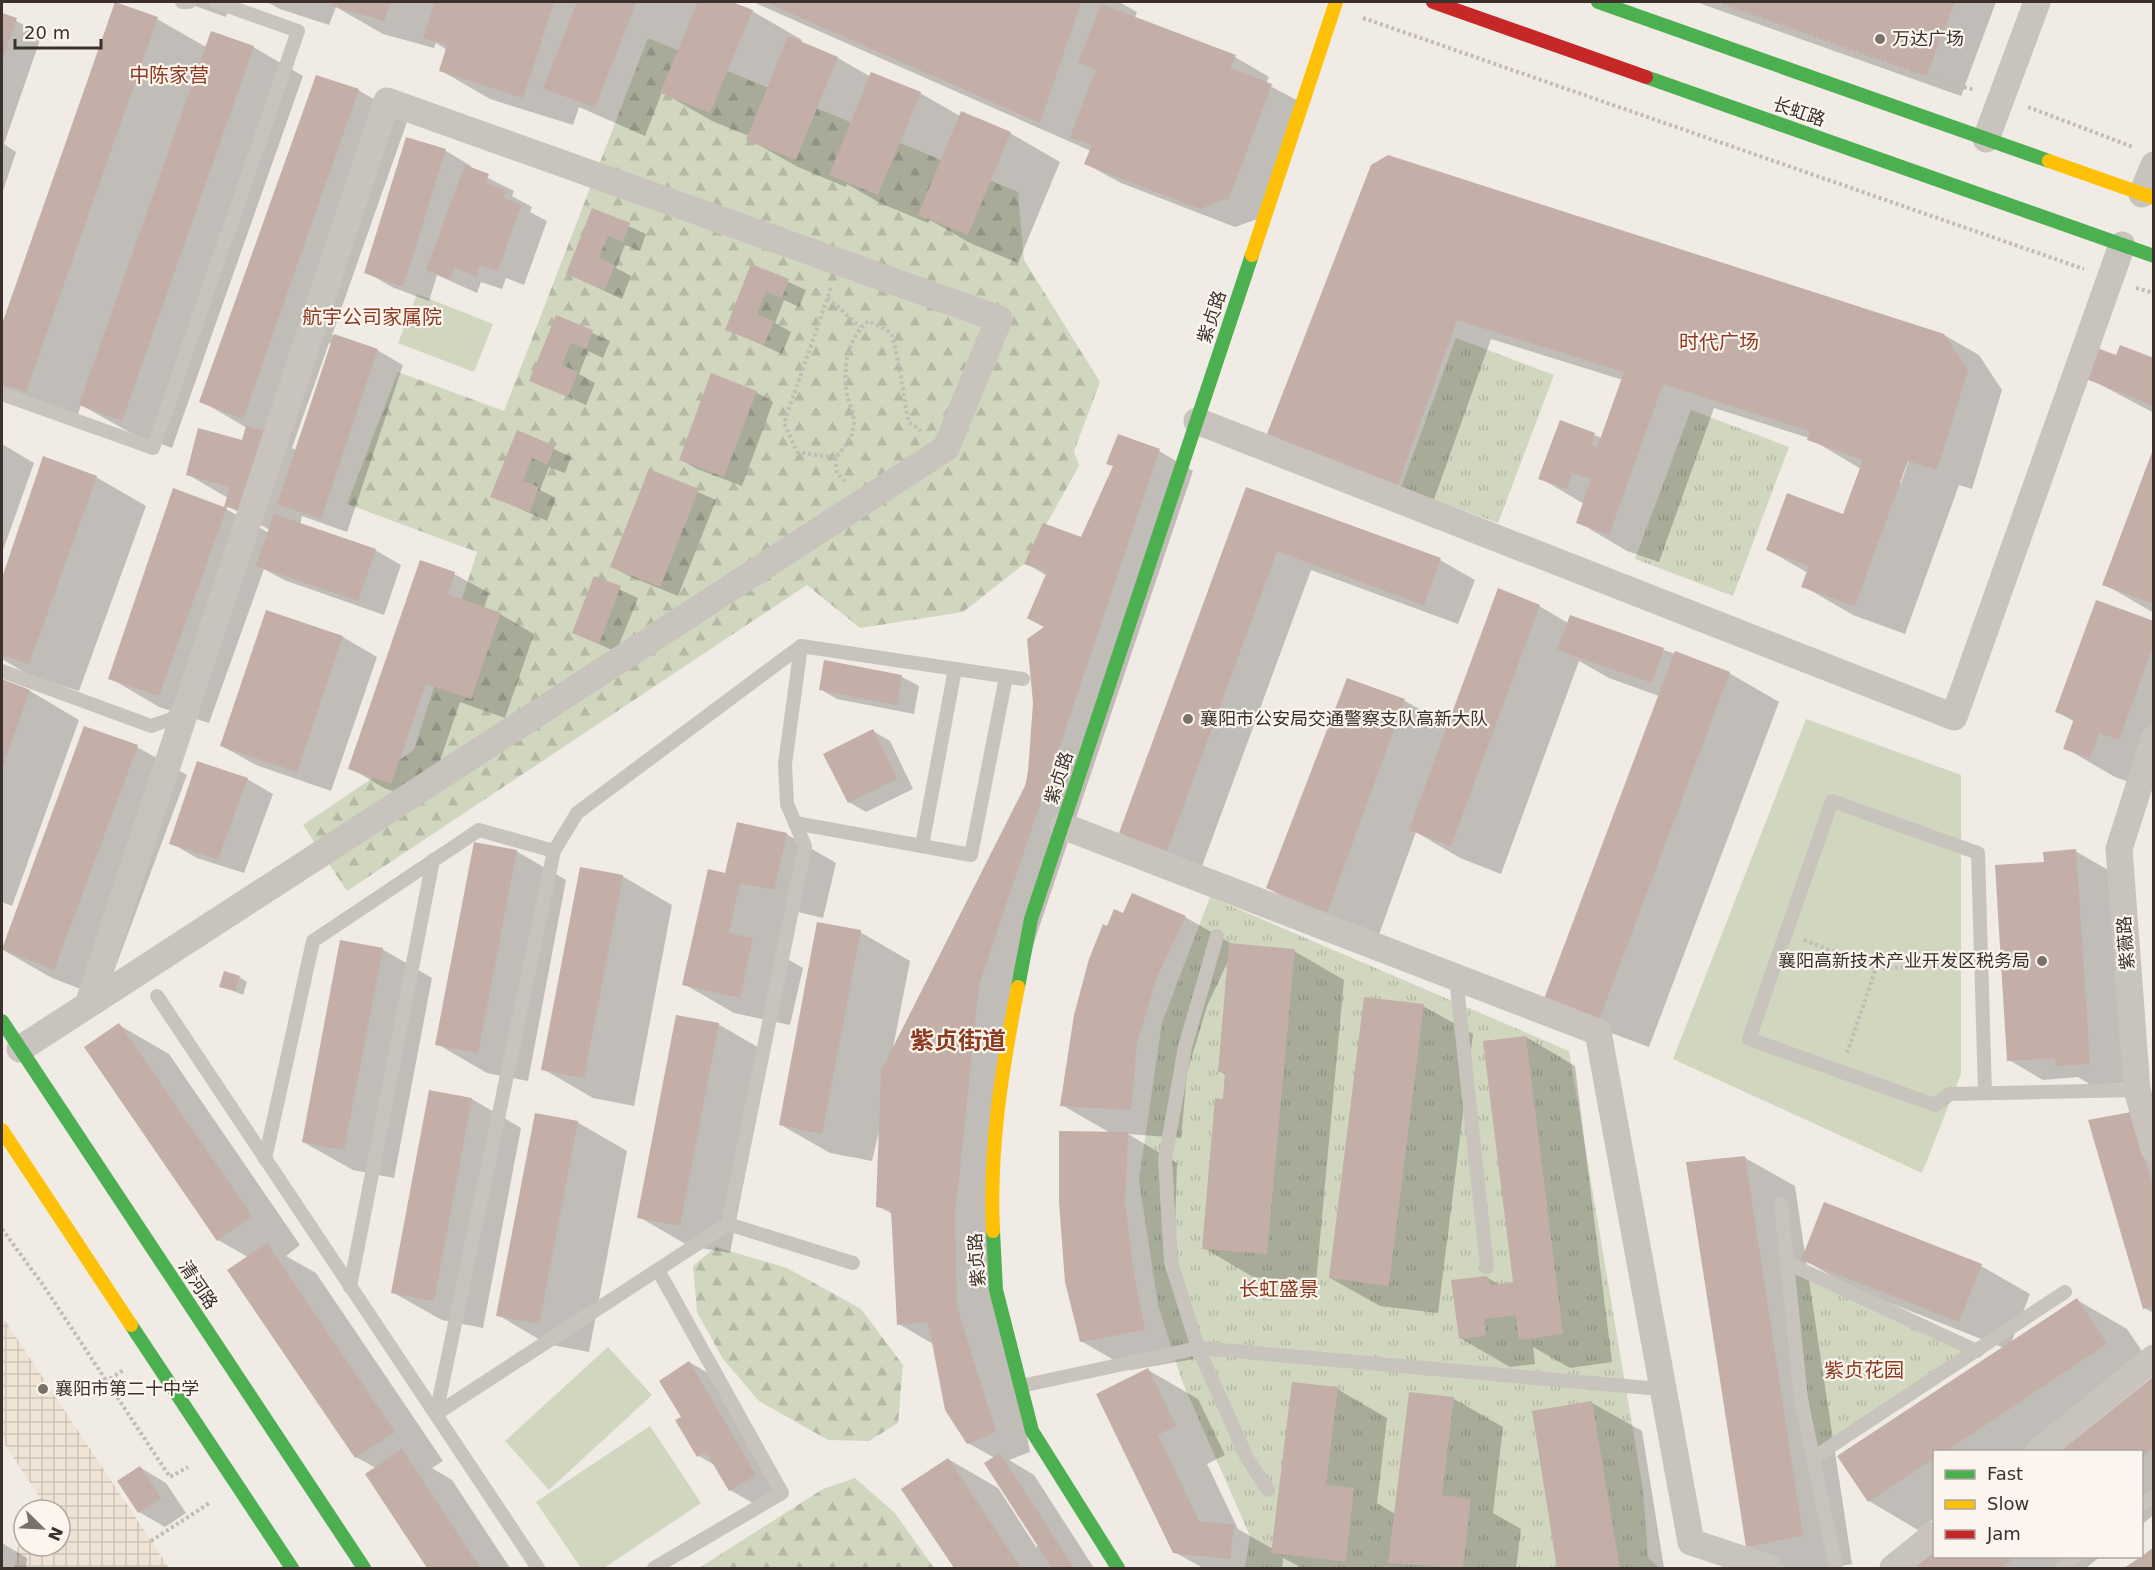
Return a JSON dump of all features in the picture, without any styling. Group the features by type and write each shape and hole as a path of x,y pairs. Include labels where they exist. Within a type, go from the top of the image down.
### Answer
{"main road":[{"name":"长虹路","path":"1433,2 2154,256"},
{"name":"长虹路","path":"1598,2 2148,196"},
{"name":"紫贞路","path":"1118,1569 1032,1431 996,1290 992,1195 999,1083 1031,920 1335,4"},
{"name":"清河路","path":"2,1021 364,1569"},
{"path":"2,1130 292,1569"}],"street":[{"path":"1986,139 2037,2"},
{"path":"20,1049 88,1005 946,448 999,319 387,101 88,1005"},
{"path":"2148,158 2148,196"},
{"path":"1197,421 1954,717 2122,245"},
{"name":"紫薇路","path":"2154,739 2144,803 2119,849 2137,1090 2154,1149"},
{"path":"1063,826 1598,1032 1691,1542 1769,1569"},
{"path":"2039,1450 2154,1358"},
{"path":"1893,1569 1933,1537"}],"lane":[{"path":"182,2 189,2"},
{"path":"2,394 153,448 298,31 216,2"},
{"path":"2,671 151,726 174,718 182,702 237,534"},
{"path":"436,1414 728,1224 805,846 787,804 785,764 801,646"},
{"path":"436,1414 554,851 577,813 801,646 1023,679"},
{"path":"922,846 955,669"},
{"path":"795,823 971,855 1006,677"},
{"path":"1985,1093 1978,853 1832,801 1749,1039 1935,1105 1950,1094 2137,1090"},
{"path":"265,1159 313,941 479,830 554,851"},
{"path":"350,1287 433,861"},
{"path":"1217,936 1185,1047 1165,1160 1171,1262 1198,1348 1247,1458 1268,1490"},
{"path":"1456,976 1487,1267"},
{"path":"157,996 538,1569"},
{"path":"1781,1204 1801,1399 1836,1569"},
{"path":"728,1224 853,1263"},
{"path":"1786,1263 1977,1351"},
{"path":"654,1569 782,1492 658,1270"},
{"path":"1813,1458 2066,1292"},
{"path":"1021,1386 1198,1348 1648,1388"},
{"path":"2061,1569 2075,1558"}],"path":[{"path":"1714,2 1926,77 2001,97 2148,158"},
{"path":"1335,4 2154,293"},
{"path":"840,263 784,423 798,452 835,458 848,444 854,423 846,391 847,365 850,348 860,327 869,321 891,333 897,348 897,365 909,422 926,435 950,438"},
{"path":"828,298 860,327"},
{"path":"1786,933 1876,968 1981,966"},
{"path":"1841,1071 1876,968"},
{"path":"2,1229 43,1285 170,1477"},
{"path":"151,1541 237,1485"}],"green space":[{"path":"648,38 1018,192 1024,260 1100,382 1074,451 1079,466 1024,564 963,612 860,628 807,585 347,891 303,825 414,750 477,552 347,504 398,372 504,411"},
{"path":"417,294 493,324 474,372 398,343"},
{"path":"1456,338 1554,375 1498,523 1401,488"},
{"path":"1691,410 1789,447 1733,596 1635,559"},
{"path":"1806,719 1961,775 1961,1074 1922,1173 1673,1059"},
{"path":"1210,897 1569,1051 1643,1490 1648,1558 1659,1568 1245,1568 1250,1536 1182,1381 1158,1305 1139,1180 1162,1023"},
{"path":"716,1247 787,1268 861,1309 903,1365 898,1423 869,1441 828,1440 759,1401 723,1359 697,1312 693,1266"},
{"path":"1787,1263 1977,1351 1813,1458"},
{"path":"608,1347 652,1395 549,1490 505,1441"},
{"path":"650,1426 701,1503 604,1568 581,1568 536,1502"},
{"path":"855,1478 894,1512 934,1568 699,1568 823,1489"}],"shaded area":[{"path":"2,1316 169,1568 14,1568 16,1558 72,1558 72,1498 40,1498 2,1440"}],"building":[{"path":"115,2 158,17 26,392 2,384 2,324"},
{"path":"334,2 391,2 384,21 332,6"},
{"path":"435,2 554,2 523,98 439,71 447,45 423,38"},
{"path":"577,2 636,2 595,108 543,88"},
{"path":"698,2 732,2 753,10 710,113 660,93"},
{"path":"765,2 1081,2 1040,123"},
{"name":"万达广场","path":"1715,2 1955,2 1926,77"},
{"path":"1101,4 1236,55 1230,68 1272,84 1229,198 1200,209 1084,164 1092,145 1070,137 1096,70 1078,63"},
{"path":"2,13 17,18 2,61"},
{"path":"211,31 254,46 122,421 79,405"},
{"path":"788,36 838,57 796,160 746,140"},
{"path":"871,72 921,92 878,195 829,175"},
{"path":"316,75 359,89 243,419 199,402"},
{"path":"961,111 1011,132 968,235 918,215"},
{"path":"406,137 446,149 403,287 364,273"},
{"path":"1388,155 1944,334 1968,370 1937,470 1908,461 1855,606 1801,587 1809,566 1766,550 1787,493 1843,514 1863,460 1807,440 1810,431 1663,384 1609,535 1576,523 1591,479 1572,473 1567,489 1538,479 1560,420 1595,433 1591,446 1597,448 1624,372 1457,320 1397,487 1265,439 1371,165"},
{"path":"465,165 489,174 486,183 506,191 504,198 521,205 498,271 480,265 476,276 455,268 450,279 426,270"},
{"path":"592,208 630,223 623,242 608,236 599,258 615,265 605,290 566,274"},
{"path":"751,264 789,279 782,298 766,292 757,314 774,321 764,345 725,330"},
{"path":"556,315 593,330 586,349 571,343 562,365 578,372 568,397 529,381"},
{"path":"334,334 378,349 321,519 277,504"},
{"path":"2120,345 2154,358 2154,406 2084,378 2097,348 2116,355"},
{"path":"711,373 757,391 724,477 679,460"},
{"path":"246,426 267,432 246,512 227,507 159,696 108,679 173,488 224,507 230,487 186,475 198,428 242,440"},
{"path":"517,430 555,446 547,465 532,458 523,481 539,487 530,512 490,497"},
{"path":"1118,434 1160,449 979,985 955,1216 957,1307 996,1432 967,1444 945,1410 928,1322 897,1325 891,1210 876,1207 881,1071 1025,786 1033,703 1027,639 1044,627 1027,618 1047,572 1024,564 1043,523 1081,537 1113,466 1106,464"},
{"path":"2154,447 2154,604 2102,585"},
{"path":"43,456 97,476 29,664 2,655 2,578"},
{"path":"649,469 699,489 660,587 610,567"},
{"name":"襄阳市公安局交通警察支队高新大队","path":"1246,487 1441,558 1424,605 1277,551 1167,851 1119,833"},
{"path":"274,514 376,549 358,601 256,566"},
{"path":"420,560 455,572 448,594 501,613 471,699 426,684 391,784 348,769"},
{"path":"594,576 621,586 599,644 572,633"},
{"path":"1498,588 1540,605 1451,846 1409,830"},
{"path":"2096,600 2154,621 2154,643 2119,740 2099,733 2090,758 2063,749 2074,719 2055,712"},
{"path":"266,610 343,636 297,772 220,746"},
{"path":"1570,615 1664,648 1652,683 1557,650"},
{"path":"1675,651 1730,672 1599,1020 1544,999"},
{"path":"824,660 902,675 897,705 819,690"},
{"path":"1347,678 1405,699 1327,913 1266,888"},
{"path":"2,679 30,690 2,769"},
{"path":"84,726 138,745 54,970 2,949"},
{"path":"873,729 897,779 848,803 823,754"},
{"path":"197,761 248,778 218,859 169,844"},
{"path":"737,822 787,833 774,890 740,883 729,933 753,938 740,998 682,985 708,869 725,873"},
{"path":"474,842 517,850 478,1053 435,1045"},
{"name":"襄阳高新技术产业开发区税务局","path":"2076,849 2090,1064 2056,1066 2055,1058 2007,1061 1995,865 2044,862 2043,852"},
{"path":"580,867 623,875 584,1078 541,1070"},
{"path":"1132,893 1186,916 1157,977 1137,1043 1131,1110 1060,1106 1074,1015 1089,959 1103,924 1107,926 1114,909 1123,913"},
{"path":"817,922 861,930 822,1134 779,1125"},
{"path":"340,940 383,948 344,1150 302,1142"},
{"path":"1229,943 1295,949 1267,1254 1202,1249 1215,1098 1223,1099 1225,1072 1218,1072"},
{"path":"224,971 240,976 235,991 219,987"},
{"path":"1364,997 1424,1004 1389,1286 1329,1278"},
{"path":"676,1015 719,1023 680,1226 637,1218"},
{"path":"119,1023 252,1216 217,1241 84,1047"},
{"path":"1526,1036 1563,1334 1519,1340 1516,1315 1484,1319 1486,1336 1459,1339 1451,1280 1487,1276 1491,1285 1513,1282 1483,1041"},
{"path":"429,1090 472,1098 434,1301 391,1293"},
{"path":"2131,1112 2154,1190 2154,1306 2143,1309 2088,1120"},
{"path":"535,1113 578,1121 539,1324 496,1316"},
{"path":"1059,1131 1128,1132 1125,1203 1134,1273 1145,1330 1080,1342 1065,1282 1059,1202"},
{"path":"1745,1156 1803,1536 1746,1547 1686,1162"},
{"path":"1824,1202 1982,1264 1959,1322 1801,1260"},
{"path":"267,1243 395,1432 355,1458 227,1270"},
{"path":"2077,1298 2107,1344 1948,1450 1933,1450 1933,1459 1868,1502 1837,1456"},
{"path":"689,1361 756,1475 729,1491 706,1452 697,1457 675,1420 681,1417 659,1381"},
{"path":"1148,1368 1176,1426 1158,1435 1199,1521 1234,1525 1230,1559 1173,1553 1096,1394"},
{"path":"2154,1376 2154,1447 2143,1456 2143,1450 2062,1450"},
{"path":"1292,1382 1338,1387 1326,1485 1354,1488 1346,1562 1271,1553"},
{"path":"1409,1392 1454,1397 1442,1495 1471,1499 1463,1568 1388,1563"},
{"path":"1592,1401 1620,1568 1557,1568 1532,1411"},
{"path":"402,1449 480,1568 427,1568 365,1474"},
{"path":"1000,1453 1074,1568 1052,1568 984,1463"},
{"path":"948,1458 1021,1568 954,1568 901,1489"},
{"path":"140,1466 161,1498 138,1513 117,1481"},
{"path":"2154,1547 2154,1568 2124,1568 2139,1558 2143,1558 2143,1555"},
{"path":"1933,1551 1933,1558 2014,1558 2001,1568 1911,1568"}],"traffic: fast":[{"path":"1598,2 2049,161"},
{"path":"1646,77 2154,256"},
{"path":"1018,987 1031,919 1252,255"},
{"path":"2,1021 364,1568"},
{"path":"993,1231 996,1290 1032,1431 1118,1568"},
{"path":"131,1325 292,1568"}],"traffic: slow":[{"path":"1252,255 1336,2"},
{"path":"2049,161 2154,198"},
{"path":"993,1231 993,1169 998,1108 1018,987"},
{"path":"2,1130 131,1325"}],"traffic: jam":[{"path":"1433,2 1646,77"}],"place":[{"name":"万达广场","path":"1880,39"},
{"name":"襄阳市公安局交通警察支队高新大队","path":"1188,719"},
{"name":"襄阳高新技术产业开发区税务局","path":"2042,961"},
{"name":"襄阳市第二十中学","path":"43,1389"}],"district":[{"name":"中陈家营","path":"169,75"},
{"name":"航宇公司家属院","path":"372,317"},
{"name":"时代广场","path":"1719,342"},
{"name":"紫贞街道","path":"958,1041"},
{"name":"长虹盛景","path":"1279,1289"},
{"name":"紫贞花园","path":"1864,1370"}]}
